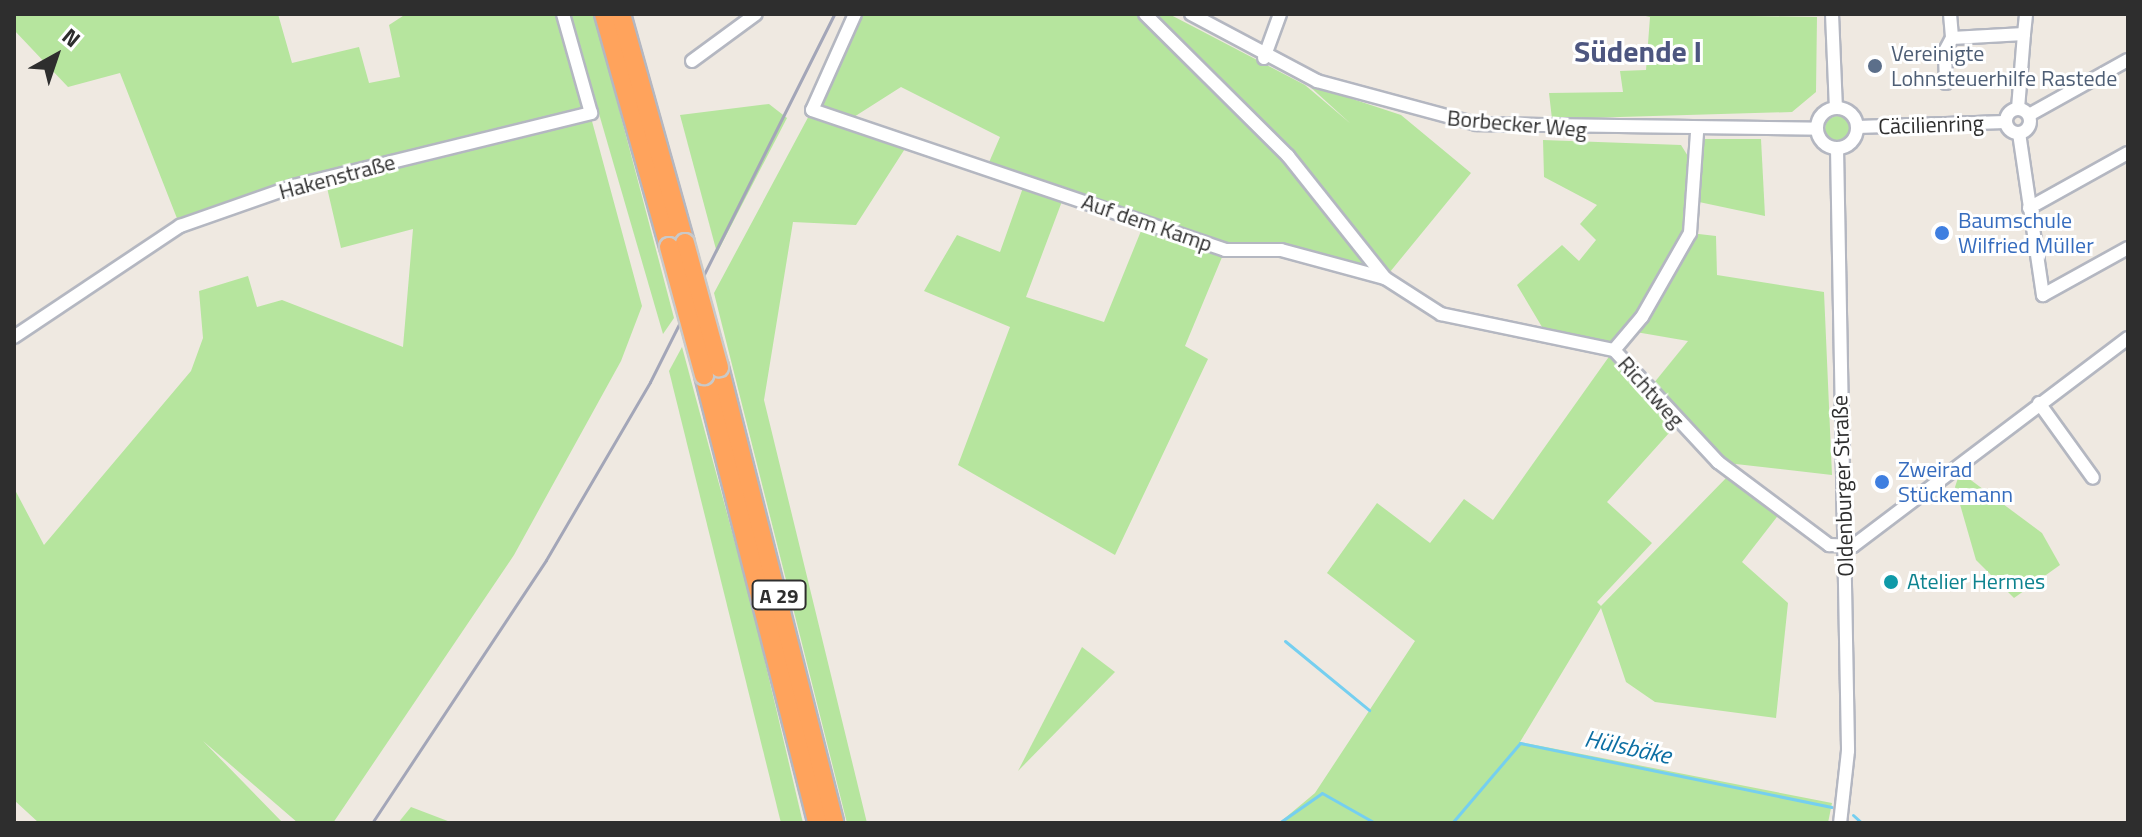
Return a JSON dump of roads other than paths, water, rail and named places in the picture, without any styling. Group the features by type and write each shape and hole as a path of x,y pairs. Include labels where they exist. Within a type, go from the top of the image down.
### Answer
{"highway":[{"name":"A 29","path":"604,14 677,245"},
{"name":"A 29","path":"621,14 677,245 834,823"},
{"name":"A 29","path":"711,371 817,823"}],"street":[{"name":"Hakenstraße","path":"14,337 180,226 294,186 591,113 563,14"},
{"path":"692,61 756,14"},
{"name":"Auf dem Kamp","path":"855,14 812,110 1225,250 1281,250 1385,278"},
{"path":"1145,14 1288,156 1385,278"},
{"name":"Borbecker Weg","path":"1191,14 1264,58 1361,97 1476,124 1697,132 1817,129"},
{"path":"1264,58 1280,14"},
{"path":"1832,14 1836,108 1857,127 1852,142 1837,148 1817,129 1825,113 1836,108"},
{"path":"1946,83 1952,38 1950,14"},
{"path":"2026,14 2023,112 2019,133 2043,295 2128,248"},
{"path":"1952,38 2024,34"},
{"name":"Cäcilienring","path":"1857,127 2005,122 2128,60"},
{"name":"Cäcilienring","path":"2005,122 2019,133"},
{"path":"1614,350 1690,233 1697,132"},
{"name":"Oldenburger Straße","path":"1837,148 1848,751 1840,823"},
{"path":"2029,208 2128,153"},
{"name":"Richtweg","path":"1385,278 1441,314 1614,350 1718,462 1829,545 1845,547"},
{"path":"1845,547 2128,338"},
{"path":"2039,403 2093,478"}],"waterway":[{"path":"1285,641 1369,710"},
{"name":"Hülsbäke","path":"1452,823 1520,743 1831,807"},
{"name":"Hülsbäke","path":"1279,823 1322,793 1375,823"},
{"name":"Hülsbäke","path":"1853,815 1862,823"}],"railway":[{"path":"372,823 546,560 650,382 834,14"}],"place":[{"name":"Vereinigte Lohnsteuerhilfe Rastede","path":"1875,66"},
{"name":"Baumschule Wilfried Müller","path":"1942,233"},
{"name":"Zweirad Stückemann","path":"1882,482"},
{"name":"Atelier Hermes","path":"1891,582"}],"district":[{"name":"Südende I","path":"1638,51"}]}
